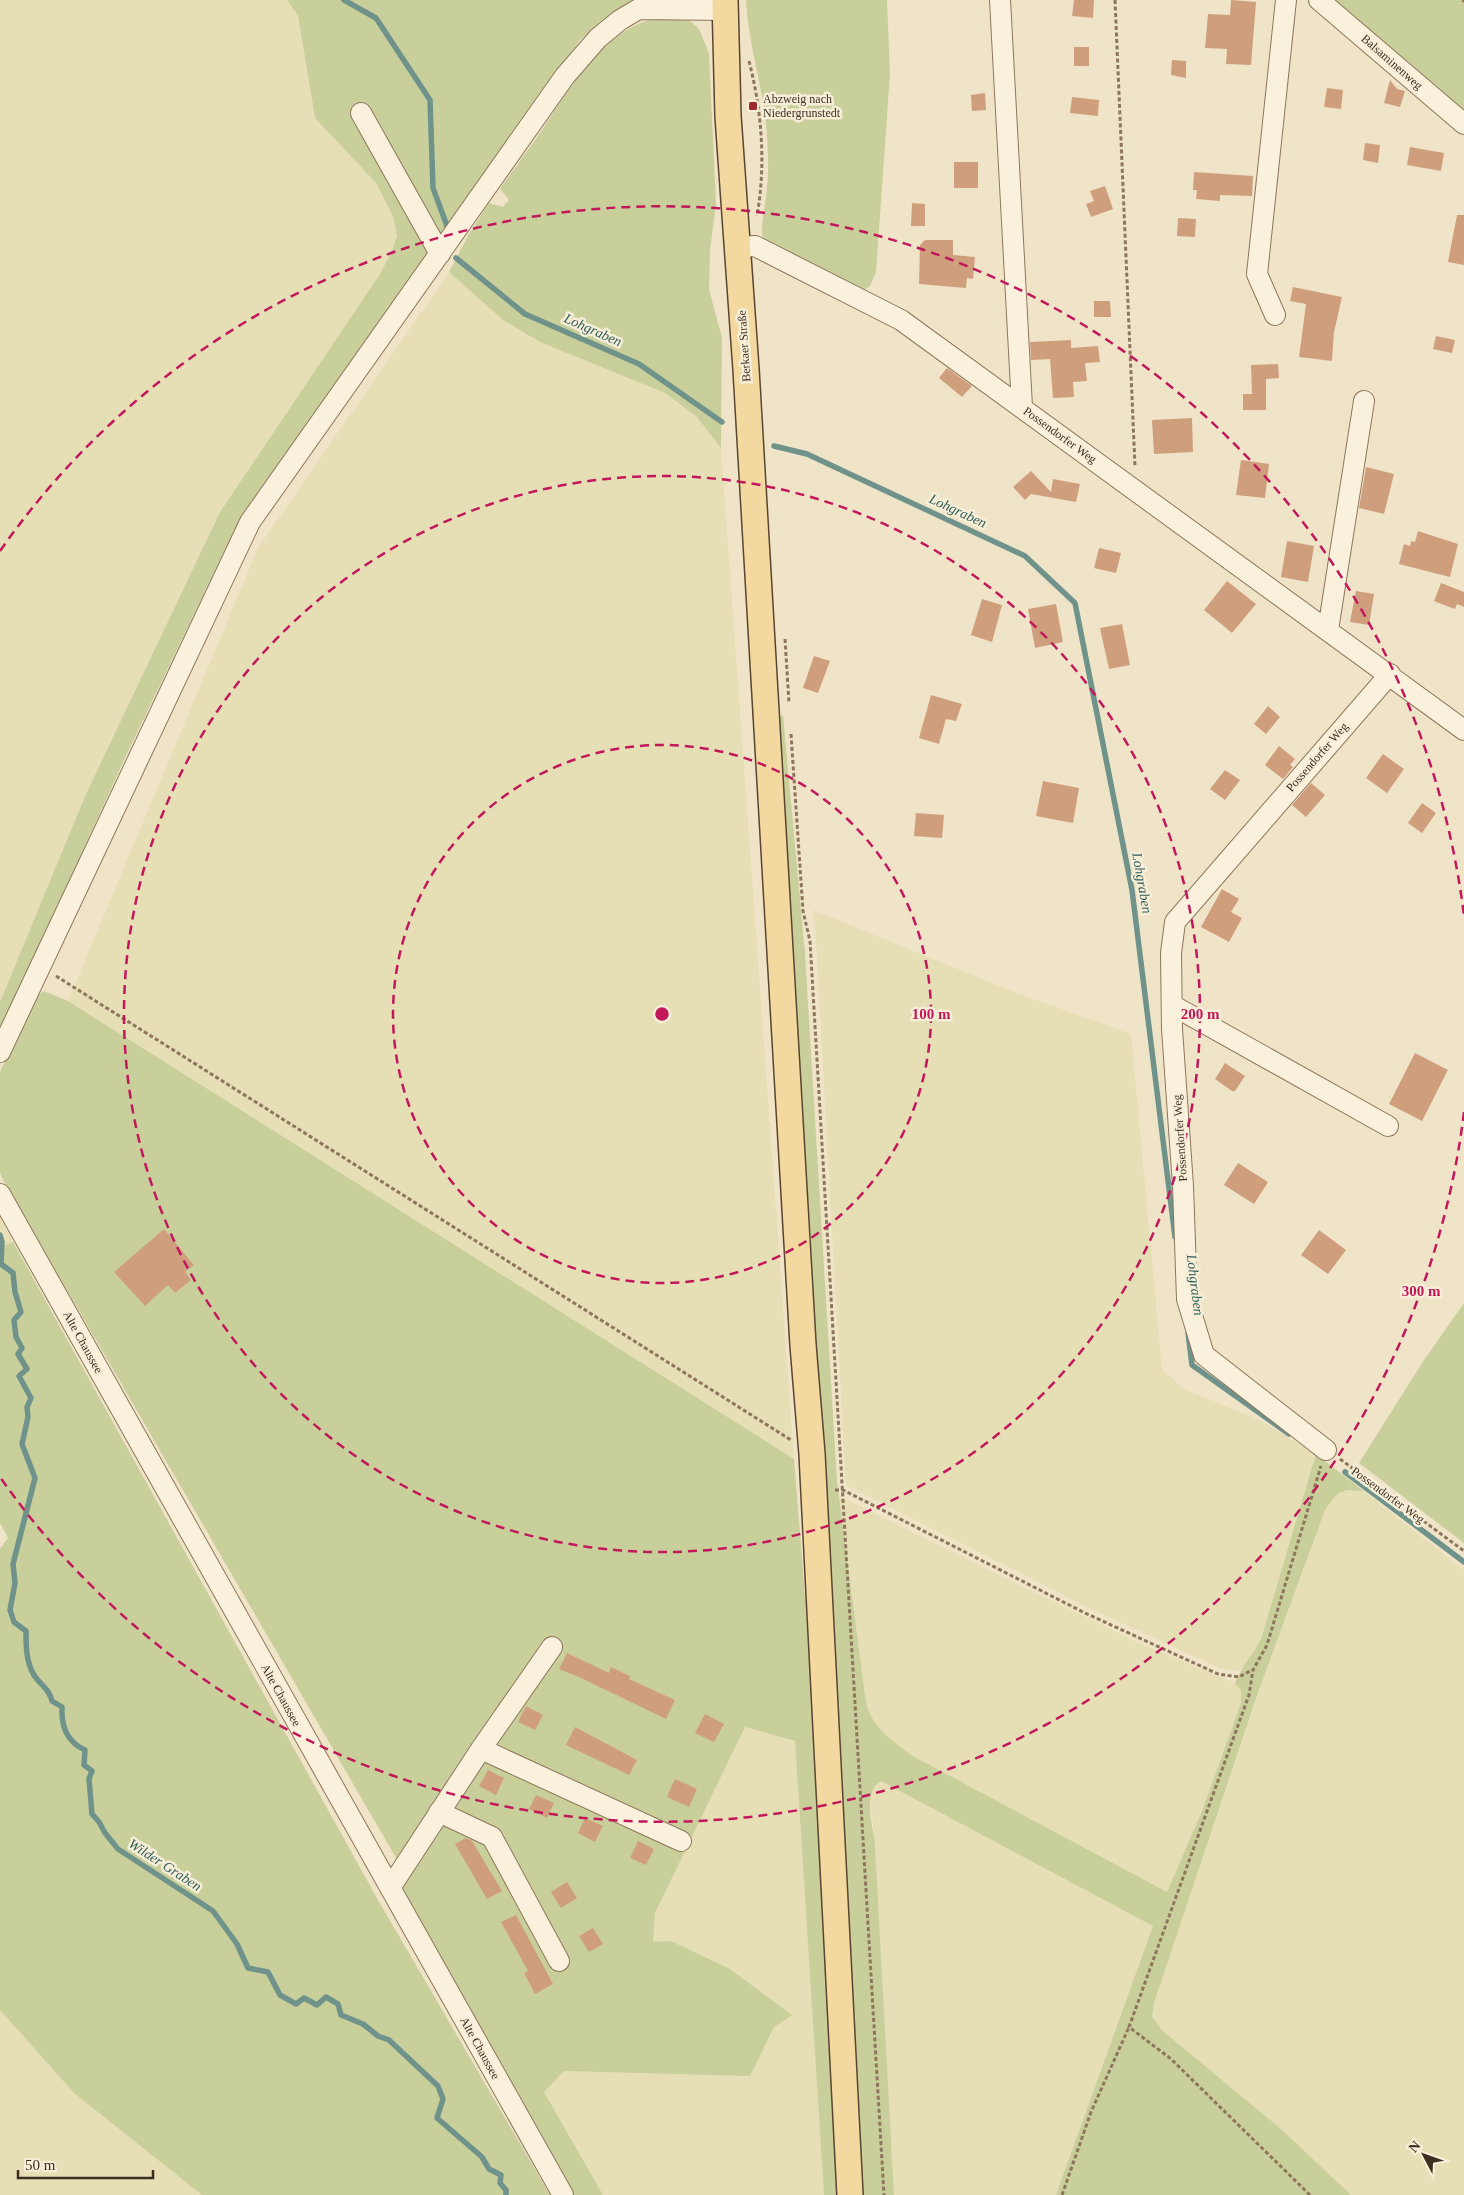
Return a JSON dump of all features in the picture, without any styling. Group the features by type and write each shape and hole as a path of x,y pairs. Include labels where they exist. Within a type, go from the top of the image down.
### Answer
{"main road":[{"name":"Berkaer Straße","path":"725,5 728,116 746,246 765,692 814,1488 850,2195"}],"street":[{"path":"1000,0 1022,407"},
{"path":"1274,315 1257,274 1286,0"},
{"name":"Balsaminenweg","path":"1319,0 1464,124"},
{"path":"0,1052 250,522 565,76 598,38 620,20 647,5 725,5"},
{"path":"361,113 440,254"},
{"name":"Possendorfer Weg","path":"746,246 902,320 1390,674 1464,730"},
{"path":"1328,630 1364,401"},
{"name":"Possendorfer Weg","path":"1326,1450 1204,1355 1187,1299 1171,953 1175,922 1390,674"},
{"path":"1172,1005 1388,1126"},
{"name":"Alte Chaussee","path":"0,1194 562,2195"},
{"path":"390,1888 481,1748 552,1647"},
{"path":"481,1748 681,1841"},
{"path":"439,1812 492,1837 559,1960"}],"path":[{"path":"1115,0 1136,490"},
{"path":"746,246 762,184 760,107 747,55"},
{"path":"785,634 789,706"},
{"path":"790,725 803,911 810,941 884,2195"},
{"path":"41,967 812,1454"},
{"path":"1062,2195 1091,2112 1129,2026 1249,1695 1253,1670 1267,1645 1326,1450"},
{"name":"Possendorfer Weg","path":"1326,1450 1464,1551"},
{"path":"814,1488 843,1490 1085,1613 1218,1674 1239,1677 1253,1670"},
{"path":"1129,2026 1171,2059 1310,2195"}],"shaded area":[{"path":"0,0 287,0 298,16 315,118 376,183 393,216 397,236 380,274 220,512 86,794 0,1002"},
{"path":"449,272 503,320 540,342 665,393 696,416 721,448 794,1459 68,1001 258,548"},
{"path":"813,910 1014,992 1131,1034 1162,1369 1182,1388 1263,1422 1316,1454 1261,1639 1252,1657 1240,1671 1219,1668 1087,1607 846,1485"},
{"path":"0,1217 13,1242 0,1247"},
{"path":"1350,1488 1365,1492 1464,1570 1464,2195 1351,2195 1281,2129 1163,2031 1152,2017 1154,2003 1256,1698 1325,1510 1335,1496"},
{"path":"839,1496 1141,1644 1235,1683 1241,1691 1241,1703 1202,1811 1167,1893 911,1755 879,1730 870,1717 866,1703"},
{"path":"745,1727 795,1741 824,2195 603,2195 544,2092 564,2071 750,2075 774,2027 791,2015 730,1969 671,1941 653,1943 655,1913"},
{"path":"881,1781 1153,1926 1056,2195 894,2195 875,1844 870,1794 877,1783"},
{"path":"0,2010 74,2093 202,2195 0,2195"}],"green space":[{"path":"287,0 634,0 601,21 580,40 241,516 124,760 0,1033 0,1002 86,794 220,512 380,274 397,236 393,216 376,183 315,118 298,16"},
{"path":"746,0 887,0 890,74 876,272 870,286 864,290 855,288 763,240 762,233 768,172 767,140 764,109 749,31"},
{"path":"1308,0 1464,0 1464,135"},
{"path":"673,18 690,21 699,29 709,53 716,203 710,251 709,289 722,338 721,448 696,416 665,393 540,342 503,320 449,272 468,236 489,203 503,207 509,200 500,189 590,63 604,48 636,25 654,19"},
{"path":"783,715 805,954 837,1481 866,1703 869,1712 878,1727 911,1755 1167,1892 1202,1811 1241,1703 1241,1691 1235,1683 1261,1639 1316,1454 1365,1492 1346,1490 1341,1492 1325,1510 1256,1698 1154,2003 1152,2017 1163,2031 1281,2129 1351,2195 1056,2195 1153,1926 881,1781 875,1786 872,1793 870,1810 875,1844 894,2195 863,2195 778,718"},
{"path":"44,991 68,1001 794,1459 817,1744 840,2195 824,2195 795,1741 745,1727 655,1913 653,1942 671,1941 730,1969 792,2015 774,2027 750,2076 564,2071 544,2092 603,2195 573,2195 396,1884 399,1863 2,1178 0,1173 0,1072 35,997"},
{"path":"13,1242 378,1900 550,2195 202,2195 74,2093 0,2010 0,1549 8,1538 0,1523 0,1247"},
{"path":"1464,1303 1464,1543 1359,1463 1424,1360"}],"building":[{"path":"1074,0 1094,0 1093,18 1072,16"},
{"path":"1231,0 1256,2 1251,65 1226,64 1227,49 1205,48 1208,14 1230,15"},
{"path":"1074,47 1089,47 1089,66 1074,66"},
{"path":"1172,60 1186,61 1186,78 1171,75"},
{"path":"1390,80 1397,89 1405,91 1400,107 1384,103"},
{"path":"1327,88 1343,90 1341,109 1324,107"},
{"path":"985,93 986,110 972,111 971,95"},
{"path":"1072,97 1099,100 1098,116 1070,113"},
{"path":"1365,143 1380,145 1378,163 1363,160"},
{"path":"1410,147 1444,153 1441,171 1407,165"},
{"path":"954,162 978,162 978,188 954,188"},
{"path":"1194,172 1253,176 1252,196 1220,195 1220,201 1196,199 1197,190 1193,190"},
{"path":"1105,186 1113,209 1091,217 1086,204 1094,201 1090,191"},
{"path":"912,203 925,204 925,226 911,226"},
{"path":"1457,215 1464,215 1464,265 1448,262"},
{"path":"1178,218 1196,219 1195,237 1177,236"},
{"path":"925,240 953,240 953,255 975,257 973,279 967,278 966,288 919,284 920,245"},
{"path":"1293,287 1342,297 1334,332 1332,361 1299,357 1306,304 1290,301"},
{"path":"1094,301 1110,301 1111,317 1094,317"},
{"path":"1436,336 1455,340 1452,353 1433,349"},
{"path":"1071,340 1071,348 1098,346 1100,362 1085,363 1087,381 1073,382 1074,397 1053,398 1050,359 1031,360 1030,342"},
{"path":"1278,364 1279,378 1266,379 1266,410 1243,410 1243,394 1252,394 1251,365"},
{"path":"947,368 972,386 962,397 939,378"},
{"path":"1192,418 1193,452 1154,454 1152,420"},
{"path":"1241,460 1269,464 1265,498 1236,495"},
{"path":"1366,467 1394,474 1384,514 1359,508"},
{"path":"1031,471 1051,492 1053,479 1080,484 1076,502 1031,494 1025,500 1013,487"},
{"path":"1418,531 1458,544 1450,577 1399,564 1404,544 1410,546 1411,541 1415,542"},
{"path":"1287,541 1314,546 1308,582 1281,577"},
{"path":"1099,548 1121,553 1116,573 1094,568"},
{"path":"1227,581 1256,604 1232,633 1204,610"},
{"path":"1441,583 1464,592 1464,607 1457,604 1455,609 1434,601"},
{"path":"1356,591 1374,594 1369,625 1350,622"},
{"path":"982,599 1002,605 992,642 971,635"},
{"path":"1056,604 1063,642 1035,648 1028,609"},
{"path":"1122,624 1130,665 1109,669 1100,628"},
{"path":"814,656 830,661 818,693 803,688"},
{"path":"931,695 962,704 956,721 946,719 939,744 919,738"},
{"path":"1268,706 1280,717 1266,734 1254,724"},
{"path":"1279,746 1295,759 1290,765 1293,767 1283,779 1265,765"},
{"path":"1383,754 1404,769 1387,793 1366,778"},
{"path":"1225,770 1240,780 1225,800 1210,789"},
{"path":"1043,781 1079,788 1073,823 1036,816"},
{"path":"1311,783 1325,795 1306,817 1292,805"},
{"path":"1422,803 1436,813 1422,833 1408,823"},
{"path":"916,813 944,815 942,838 914,836"},
{"path":"1222,889 1239,899 1231,912 1242,918 1229,942 1201,927"},
{"path":"1415,1053 1448,1070 1422,1121 1389,1104"},
{"path":"1225,1063 1245,1076 1235,1091 1232,1091 1215,1079"},
{"path":"1238,1163 1268,1182 1254,1204 1224,1185"},
{"path":"164,1229 194,1265 185,1272 191,1280 175,1293 168,1285 145,1306 114,1272"},
{"path":"1319,1230 1346,1250 1328,1274 1301,1255"},
{"path":"567,1653 609,1673 611,1667 630,1676 629,1679 675,1700 666,1719 559,1669"},
{"path":"526,1706 543,1715 535,1730 518,1722"},
{"path":"705,1714 724,1724 714,1742 695,1733"},
{"path":"575,1727 637,1760 629,1775 566,1745"},
{"path":"488,1770 504,1778 496,1795 479,1786"},
{"path":"675,1779 697,1789 689,1807 667,1797"},
{"path":"536,1795 554,1803 547,1818 529,1809"},
{"path":"585,1818 603,1826 595,1842 578,1833"},
{"path":"466,1838 472,1841 502,1891 487,1899 455,1844"},
{"path":"638,1841 654,1849 646,1865 630,1858"},
{"path":"567,1882 577,1898 561,1908 551,1892"},
{"path":"516,1915 553,1984 535,1994 524,1973 528,1971 501,1922"},
{"path":"593,1928 603,1944 589,1952 579,1936"}],"waterway":[{"name":"Lohgraben","path":"344,0 376,18 430,100 433,188 447,226"},
{"name":"Lohgraben","path":"456,258 525,314 639,364 722,422"},
{"name":"Lohgraben","path":"774,446 807,454 1025,556 1075,603 1132,890 1175,1237"},
{"name":"Wilder Graben","path":"0,1235 2,1242 1,1264 13,1273 15,1292 21,1312 14,1320 16,1337 22,1348 18,1354 27,1369 19,1376 31,1398 27,1407 28,1417 22,1444 35,1478 13,1564 15,1583 10,1610 14,1622 26,1631 26,1648 31,1670 49,1693 52,1701 62,1707 66,1733 74,1743 85,1750 84,1765 92,1771 89,1779 92,1814 118,1849 213,1911 237,1944 248,1968 268,1972 280,1995 296,2004 304,1998 317,2005 326,1997 338,2004 341,2015 363,2024 378,2036 389,2040 438,2086 443,2099 437,2118 482,2157 489,2169 501,2175 500,2183 506,2190 506,2195"},
{"name":"Lohgraben","path":"1188,1333 1192,1365 1289,1434"},
{"name":"Lohgraben","path":"1345,1472 1464,1562"}],"place":[{"name":"Abzweig nach Niedergrunstedt","path":"753,106"}]}
